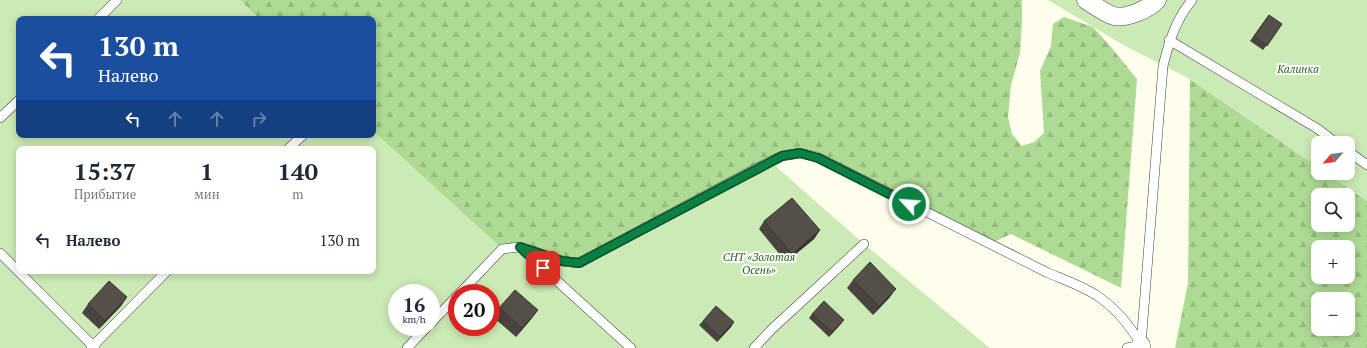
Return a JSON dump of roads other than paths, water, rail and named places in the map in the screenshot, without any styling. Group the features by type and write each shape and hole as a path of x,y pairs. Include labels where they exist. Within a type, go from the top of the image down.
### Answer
{"street":[{"path":"1086,0 1113,16 1128,15 1139,12 1157,0"}],"lane":[{"path":"101,16 117,0"},
{"path":"1136,347 1163,66 1169,40 1185,8 1192,0"},
{"path":"1169,40 1318,129 1327,136"},
{"path":"0,118 16,103"},
{"path":"291,146 300,138"},
{"path":"469,284 502,249 520,247 562,261 579,263 765,164 782,156 800,153 818,158 1099,297 1116,312 1134,332 1136,347"},
{"path":"1355,157 1367,165"},
{"path":"754,348 864,244"},
{"path":"520,247 631,348"},
{"path":"0,253 16,269"},
{"path":"21,274 93,347 164,274"},
{"path":"440,314 448,305"},
{"path":"407,348 418,336"}],"park label":[{"name":"Калинка","path":"1298,69"},
{"name":"СНТ «Золотая Осень»","path":"759,263"}]}
